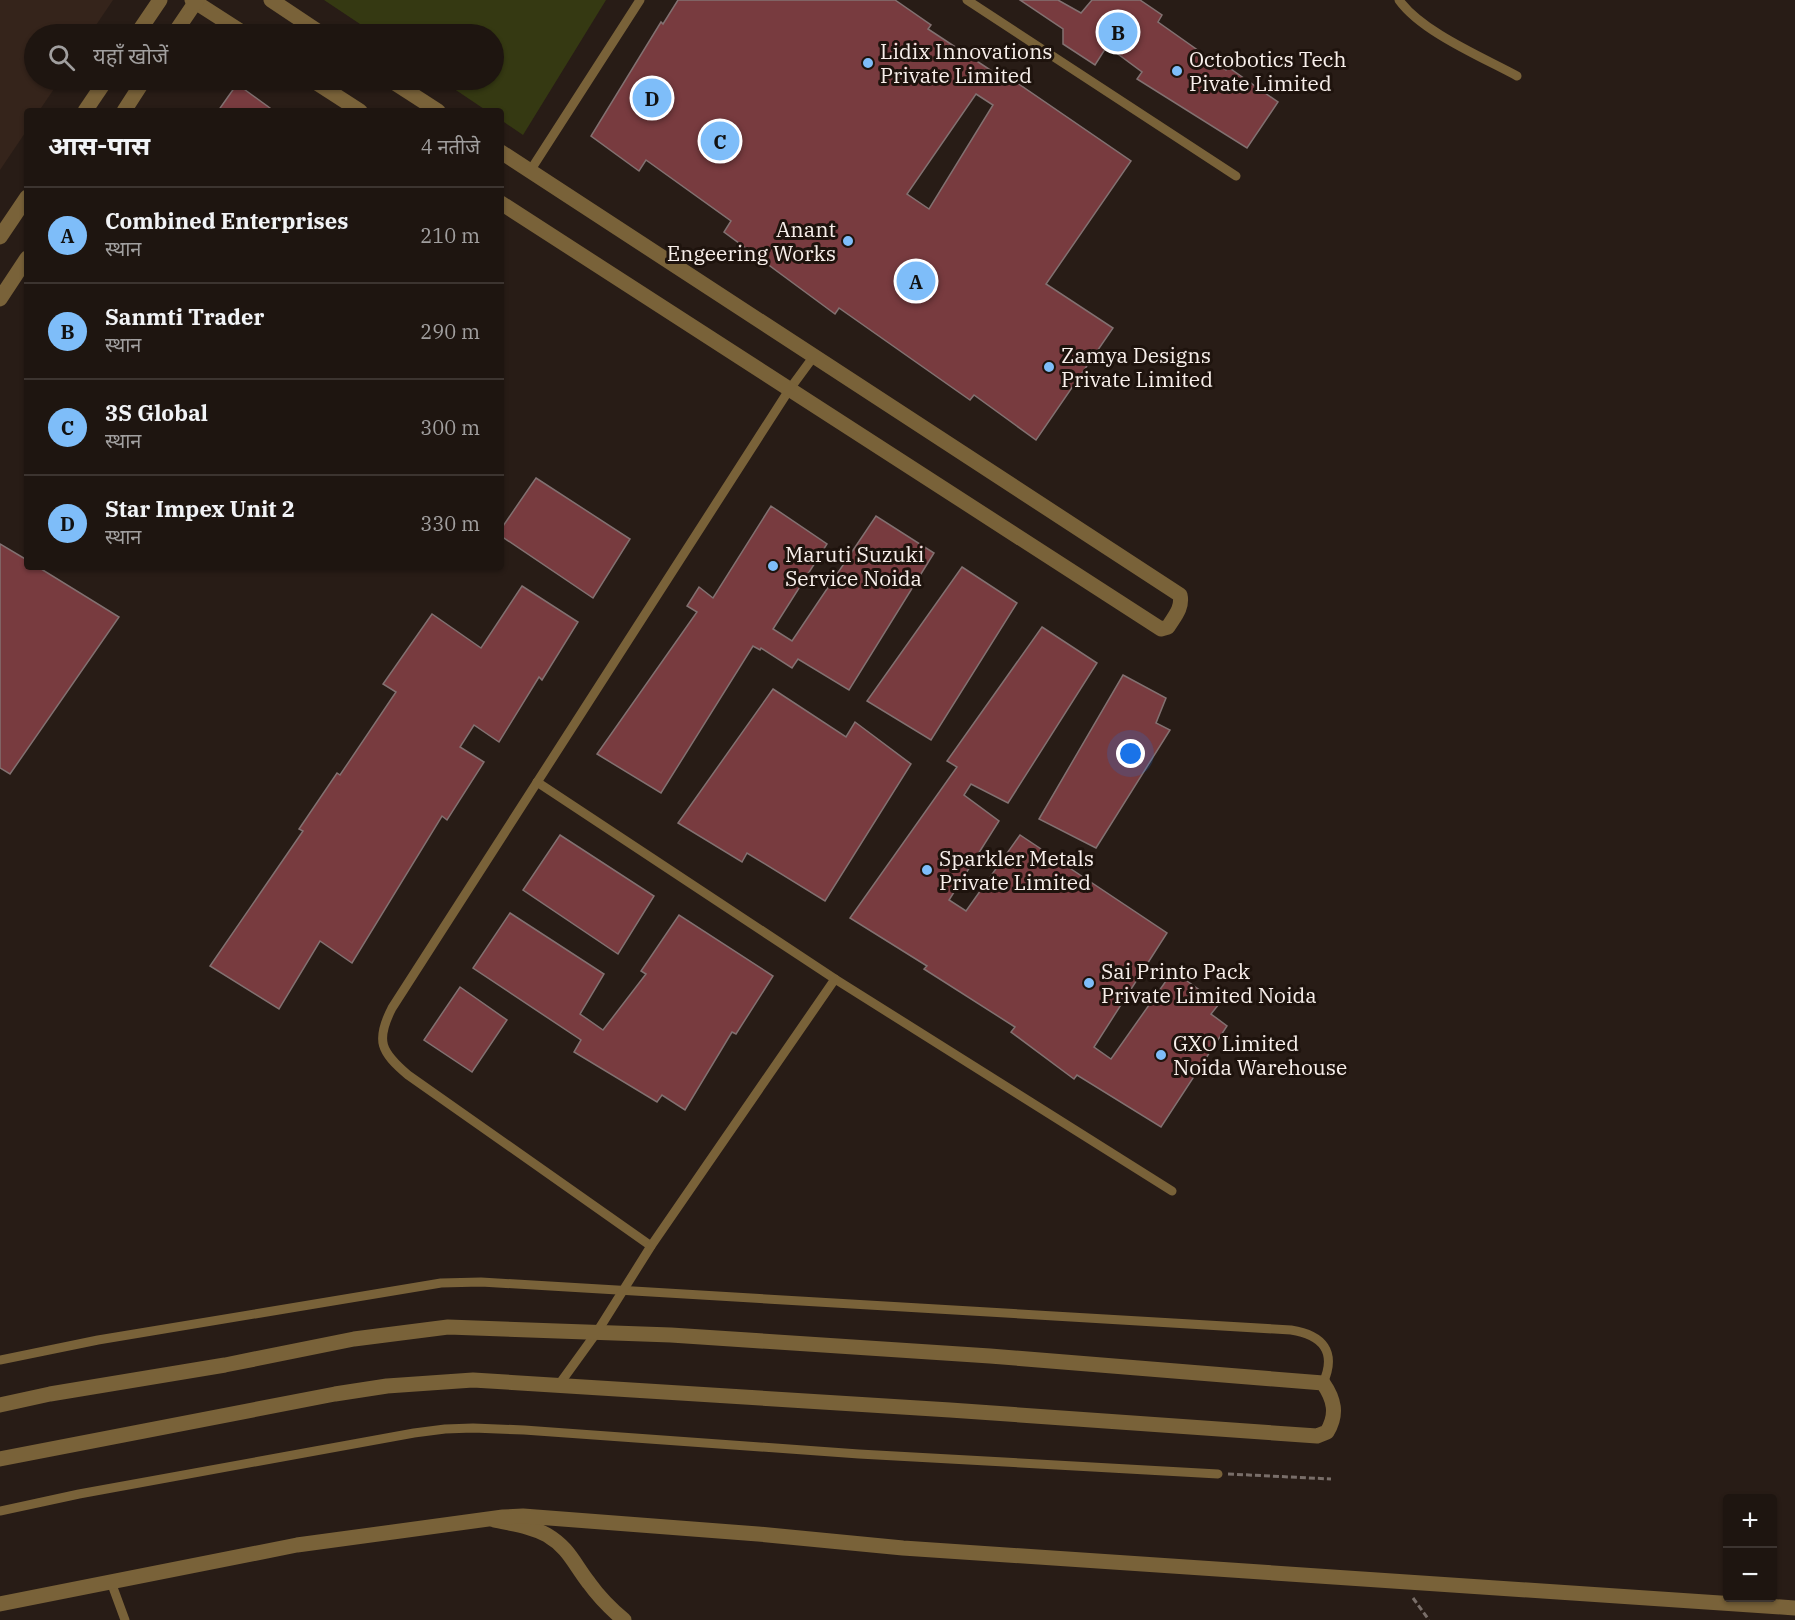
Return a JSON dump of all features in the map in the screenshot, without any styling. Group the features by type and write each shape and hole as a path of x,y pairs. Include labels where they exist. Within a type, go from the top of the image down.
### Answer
{"street":[{"path":"143,24 160,0"},
{"path":"271,0 307,24"},
{"path":"180,24 195,1 230,24"},
{"path":"87,108 99,90"},
{"path":"126,108 138,90"},
{"path":"327,90 355,108"},
{"path":"405,90 433,108"},
{"path":"504,154 1180,595 1180,608 1168,627 1161,629 504,205"},
{"path":"0,237 24,201"},
{"path":"0,299 24,263"},
{"path":"0,1405 50,1394 225,1365 354,1339 448,1327 597,1332 990,1356 1323,1383 1332,1397 1333,1422 1328,1432 1317,1436 473,1380 387,1386 313,1398 0,1459"},
{"path":"0,1604 297,1545 489,1518 523,1516 903,1548 1795,1608"},
{"path":"489,1518 528,1527 557,1542 568,1551 592,1587 624,1620"}],"lane":[{"path":"530,171 640,0"},
{"path":"967,0 1236,176"},
{"path":"1399,0 1418,20 1433,30 1517,76"},
{"path":"651,1246 408,1075 390,1060 381,1037 384,1022 392,1008 789,390 814,356"},
{"path":"537,782 836,979 1172,1191"},
{"path":"558,1386 597,1332 651,1246 836,979"},
{"path":"0,1360 98,1340 441,1283 481,1282 1291,1330 1307,1333 1325,1347 1328,1371 1323,1383"},
{"path":"0,1511 414,1432 445,1429 524,1430 860,1454 1218,1474"},
{"path":"111,1582 125,1620"}],"path":[{"path":"1218,1474 1331,1479"},
{"path":"1401,1582 1429,1620"}],"shaded area":[{"path":"0,0 113,0 97,24 24,24 24,90 53,90 41,108 24,108 24,134 0,170"}],"green space":[{"path":"324,0 606,0 523,135 504,122 504,108 483,108 456,90 504,90 504,24 360,24"}],"building":[{"path":"678,0 895,0 931,25 928,29 1007,81 1010,78 1131,161 1046,284 1113,328 1036,440 974,395 970,400 839,308 835,314 724,232 731,221 646,160 639,171 591,136 661,22 663,24","holes":["976,94 993,105 929,209 907,194"]},
{"path":"1020,0 1058,0 1081,13 1092,0 1140,0 1162,15 1158,22 1226,70 1228,67 1278,102 1247,148 1137,79 1142,72 1107,46 1095,65 1063,44 1063,29"},
{"path":"233,90 245,90 270,108 220,108"},
{"path":"536,478 630,539 593,598 504,538 504,525"},
{"path":"771,506 827,544 773,629 792,641 876,516 934,553 849,690 798,659 792,668 761,648 760,650 753,646 661,793 597,754 697,612 687,606 699,587 713,598"},
{"path":"0,544 24,558 24,570 43,570 119,617 10,774 0,768"},
{"path":"962,567 1017,603 931,740 867,701"},
{"path":"522,586 578,622 542,680 539,677 499,742 474,725 460,747 484,762 447,820 442,816 352,963 320,941 279,1009 210,966 303,831 299,829 337,773 340,775 396,692 383,684 432,614 481,648"},
{"path":"1042,627 1097,663 1008,803 971,784 964,795 999,821 949,900 966,911 1020,835 1167,933 1094,1047 1111,1059 1173,971 1219,1004 1211,1014 1227,1026 1161,1127 1077,1075 1074,1079 1011,1032 1015,1027 924,969 927,966 850,918 957,767 947,761"},
{"path":"1123,675 1166,698 1156,723 1170,730 1096,848 1039,819"},
{"path":"773,689 846,737 855,722 911,764 825,901 747,853 742,862 678,823"},
{"path":"560,835 654,896 618,954 523,890"},
{"path":"510,913 604,974 580,1014 603,1030 646,974 641,971 679,915 773,976 736,1034 732,1032 685,1110 662,1095 657,1102 574,1052 581,1040 473,968"},
{"path":"460,987 507,1020 472,1072 424,1040"}],"place":[{"name":"Sanmti Trader","path":"1118,32"},
{"name":"Lidix Innovations Private Limited","path":"868,63"},
{"name":"Octobotics Tech Pivate Limited","path":"1177,71"},
{"name":"Star Impex Unit 2","path":"652,98"},
{"name":"3S Global","path":"720,141"},
{"name":"Anant Engeering Works","path":"848,241"},
{"name":"Combined Enterprises","path":"916,281"},
{"name":"Zamya Designs Private Limited","path":"1049,367"},
{"name":"Maruti Suzuki Service Noida","path":"773,566"},
{"name":"Sparkler Metals Private Limited","path":"927,870"},
{"name":"Sai Printo Pack Private Limited Noida","path":"1089,983"},
{"name":"GXO Limited Noida Warehouse","path":"1161,1055"}]}
